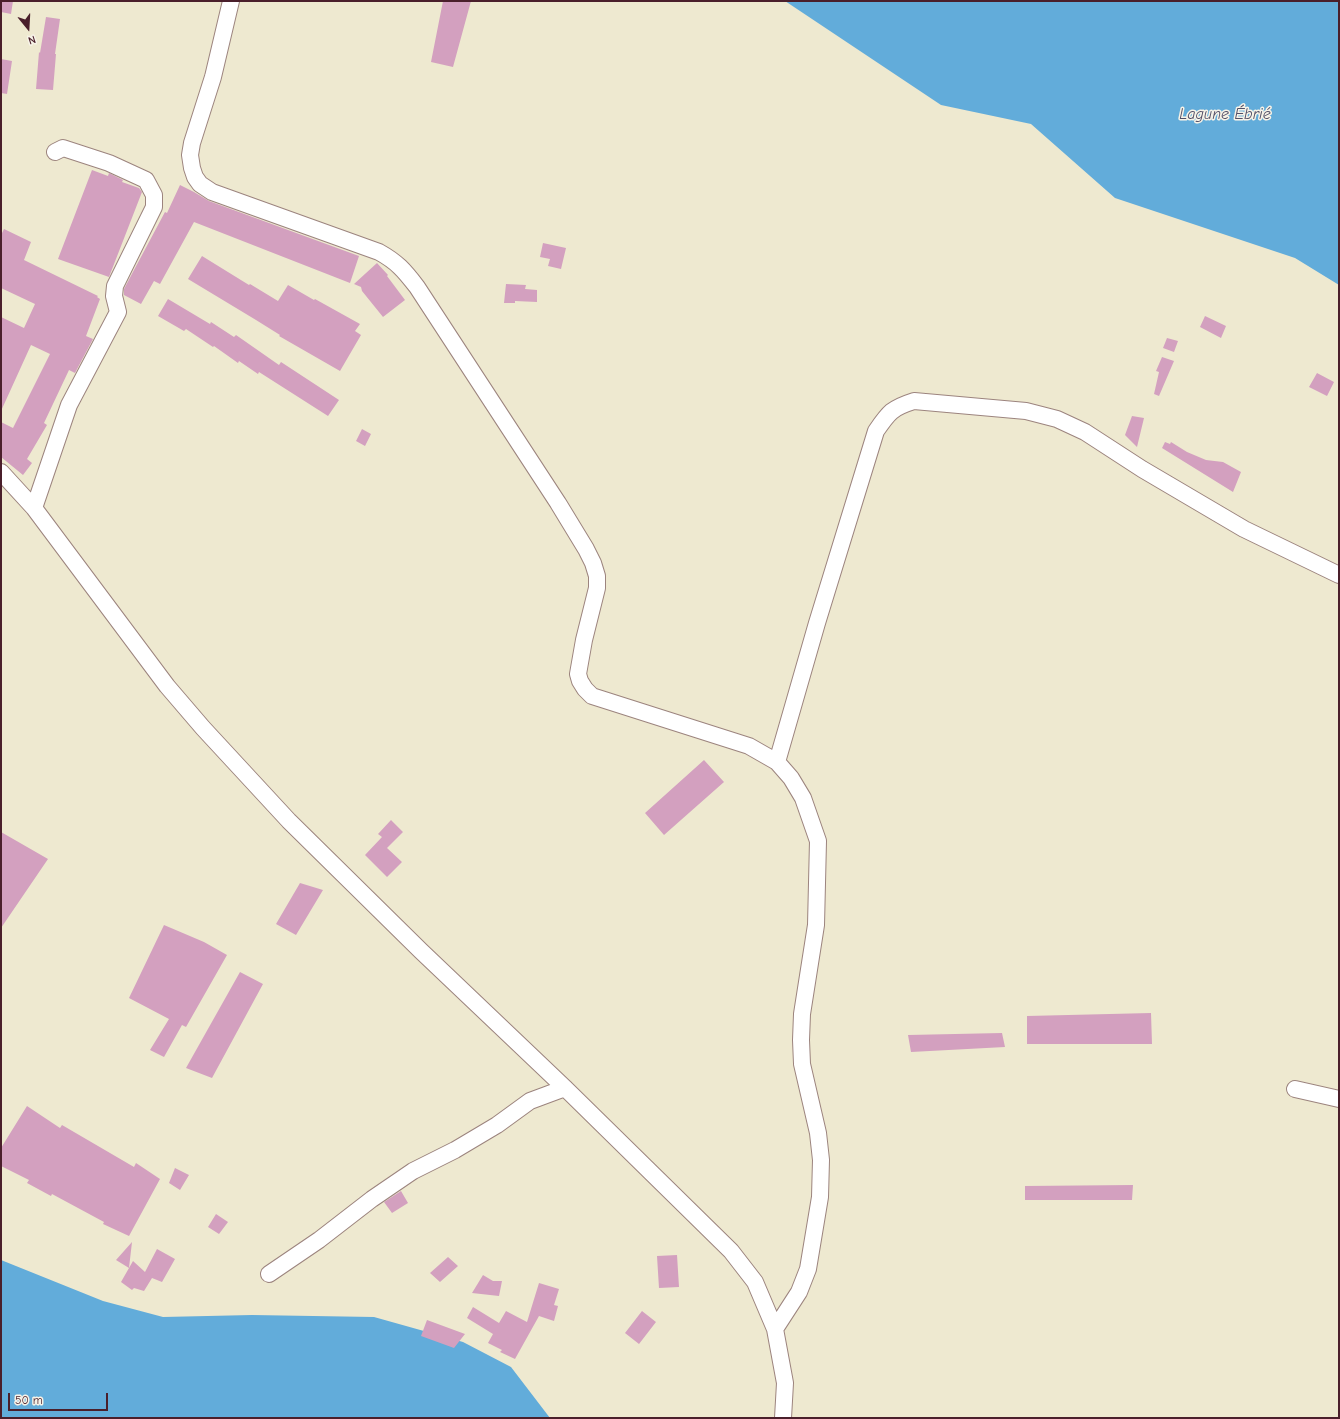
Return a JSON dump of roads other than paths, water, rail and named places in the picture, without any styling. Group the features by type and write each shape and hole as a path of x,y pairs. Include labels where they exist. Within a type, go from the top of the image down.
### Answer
{"street":[{"path":"231,1 213,77 192,143 190,155 192,168 195,177 200,184 212,192 378,252 394,261 406,272 554,496 593,563 597,576 597,588 584,640 578,674 584,689 592,696 749,746 777,762 792,778 803,798 818,841 816,925 802,1014 801,1040 802,1064 818,1134 821,1160 820,1197 808,1269 799,1292 776,1328"},
{"path":"34,508 70,405 118,312 114,296 115,286 154,207 154,195 146,180 109,163 63,148 55,152"},
{"path":"777,762 817,623 876,431 885,418 896,407 914,401 1026,411 1058,419 1086,432 1142,469 1244,529 1339,575"},
{"path":"1,472 34,508 167,686 203,728 289,821 731,1251 755,1282 776,1328 785,1382 783,1418"},
{"path":"269,1274 413,1171 455,1150 497,1125 530,1101 565,1088"},
{"path":"1295,1089 1339,1099"}],"water":[{"name":"Lagune Ébrié","path":"785,1 1339,1 1339,285 1295,258 1115,198 1031,124 941,105"},
{"path":"1,1260 103,1301 163,1317 252,1315 374,1317 463,1342 511,1367 550,1418 1,1418"}]}
